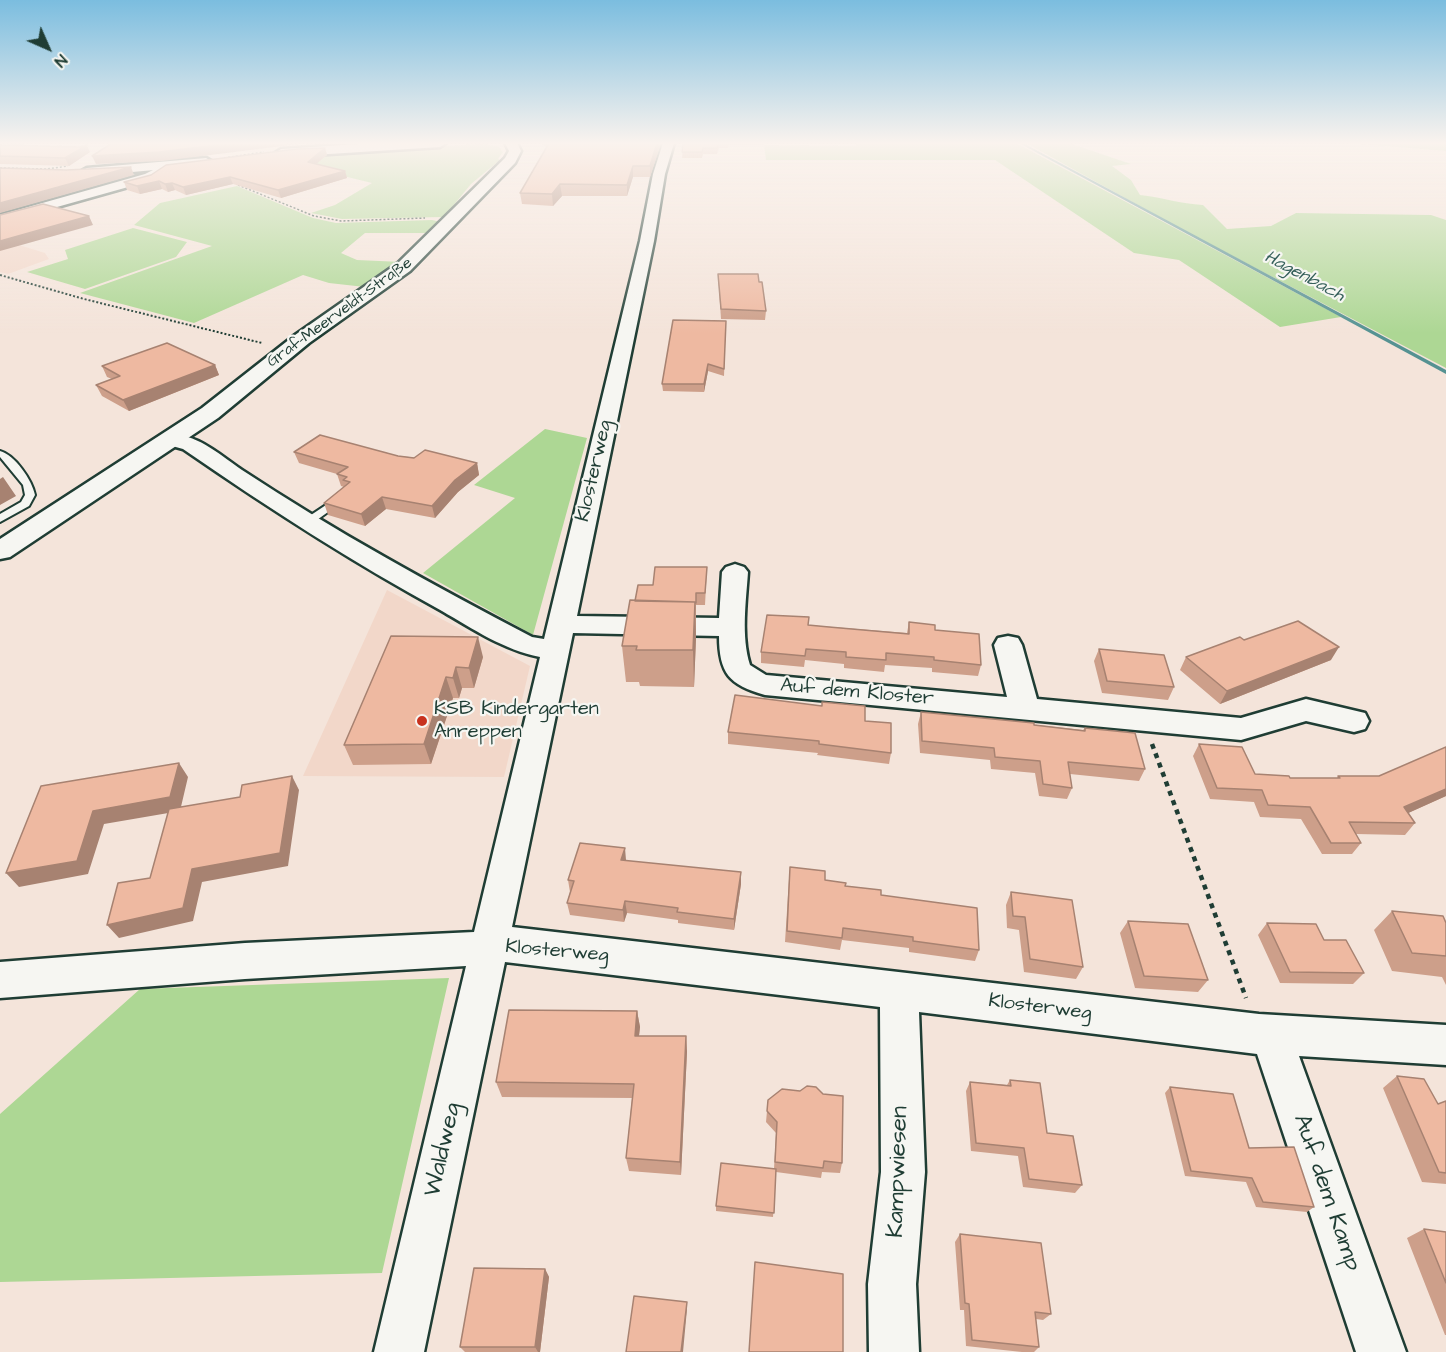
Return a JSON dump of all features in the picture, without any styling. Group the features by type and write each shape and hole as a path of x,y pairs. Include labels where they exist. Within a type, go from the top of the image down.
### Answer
{"main road":[{"name":"Graf-Meerveldt-Straße","path":"0,551 210,413 289,348 404,267 466,206"}],"street":[{"path":"0,219 46,206"},
{"name":"Klosterweg","path":"653,206 489,948 510,944 1265,1034 1446,1045"},
{"path":"172,440 190,445 306,523 405,581 525,645 559,638 732,627"},
{"name":"Auf dem Kloster","path":"735,572 733,662 747,679 755,683 1241,729 1306,710 1354,721"},
{"path":"1008,645 1025,708"},
{"path":"0,980 245,961 489,948"},
{"name":"Waldweg","path":"399,1352 489,948"},
{"name":"Kampwiesen","path":"894,1352 892,1284 903,1172 899,991"},
{"name":"Auf dem Kamp","path":"1265,1034 1381,1352"}],"lane":[{"path":"0,454 4,455 28,485 30,495 25,504 0,519"},
{"path":"306,523 335,502"}],"path":[{"path":"290,206 314,216 341,220 423,218 452,221"},
{"path":"0,275 84,299 289,348"},
{"path":"1143,721 1265,1034"}],"shaded area":[{"path":"0,235 6,241 45,253 49,259 8,274 0,272"},
{"name":"KSB Kindergarten Anreppen","path":"387,590 530,666 504,777 303,776"}],"green space":[{"path":"156,206 285,206 313,218 336,223 432,220 441,222 428,233 365,233 341,253 357,260 402,262 365,287 329,283 303,275 194,323 80,293 212,246 134,225"},
{"path":"332,206 453,206 444,217 342,219 311,213"},
{"path":"1064,206 1134,206 1341,317 1280,327 1179,260 1134,253"},
{"path":"1140,206 1204,206 1227,229 1271,226 1296,213 1431,215 1446,220 1446,368"},
{"path":"133,228 187,242 176,257 85,289 27,272 68,259 65,250"},
{"path":"545,429 587,438 533,635 423,573 515,498 474,485"},
{"path":"449,978 382,1273 0,1282 0,1114 140,989"}],"building":[{"path":"35,206 51,206 89,216 0,241 0,215"},
{"path":"718,274 758,274 759,282 762,282 766,311 721,309"},
{"path":"673,320 726,321 724,369 708,364 704,384 662,384"},
{"path":"167,343 215,365 123,400 96,385 120,376 102,366"},
{"path":"320,435 398,456 414,458 425,450 477,463 455,480 432,506 382,497 361,514 324,503 350,482 343,480 347,477 337,474 348,467 294,452"},
{"path":"655,567 707,567 705,593 696,593 696,603 635,601 638,585 653,585"},
{"path":"630,600 695,602 693,650 636,650 637,646 622,646"},
{"path":"767,615 809,617 808,625 829,627 909,634 909,622 935,625 935,630 979,634 981,665 934,660 934,657 886,653 886,660 846,657 846,652 806,649 805,656 761,652"},
{"path":"1298,621 1339,647 1227,691 1186,657 1240,637 1244,640"},
{"path":"391,636 478,637 469,668 456,667 453,678 446,677 424,744 344,745"},
{"path":"1099,649 1164,655 1174,687 1107,681"},
{"path":"735,695 822,706 822,702 865,706 865,721 891,723 891,753 819,744 819,741 728,732"},
{"path":"921,712 1034,723 1034,725 1085,731 1085,728 1135,733 1145,769 1068,762 1072,788 1043,784 1040,761 995,757 994,748 922,741"},
{"path":"1199,744 1242,747 1255,774 1289,776 1290,778 1379,776 1446,747 1446,789 1404,807 1415,823 1349,822 1361,843 1331,843 1310,807 1268,805 1262,790 1217,788"},
{"path":"179,763 170,797 93,811 77,861 6,873 41,786"},
{"path":"292,776 280,853 192,869 183,908 107,925 118,883 150,878 169,809 240,797 242,785"},
{"path":"580,843 625,848 621,860 741,872 734,919 677,912 678,908 625,901 623,910 567,903 574,881 568,880"},
{"path":"790,867 825,871 825,880 846,883 845,886 881,890 881,895 977,908 979,950 913,941 913,937 843,928 842,938 787,931"},
{"path":"1011,892 1072,900 1083,967 1030,959 1025,917 1013,916"},
{"path":"1392,911 1443,916 1446,923 1446,956 1412,953"},
{"path":"1128,921 1188,924 1208,980 1144,976"},
{"path":"1267,923 1316,924 1324,940 1346,940 1364,973 1290,972"},
{"path":"509,1010 637,1011 635,1036 686,1036 680,1162 626,1158 634,1084 496,1082"},
{"path":"1397,1076 1424,1079 1438,1104 1446,1101 1446,1173 1439,1172"},
{"path":"1010,1080 1040,1083 1047,1133 1073,1136 1082,1185 1029,1179 1024,1148 976,1143 970,1082 1011,1086"},
{"path":"807,1086 816,1087 823,1094 843,1096 842,1163 824,1161 823,1168 775,1162 777,1122 767,1111 768,1100 782,1089 800,1091"},
{"path":"1170,1087 1233,1094 1249,1148 1294,1147 1314,1207 1263,1202 1252,1178 1191,1171"},
{"path":"721,1163 776,1169 774,1213 716,1206"},
{"path":"1424,1229 1446,1232 1446,1283"},
{"path":"960,1234 1041,1243 1051,1314 1035,1312 1039,1347 972,1340 969,1304 965,1303"},
{"path":"755,1262 843,1274 843,1352 749,1352"},
{"path":"474,1268 545,1269 535,1347 460,1347"},
{"path":"634,1296 687,1302 681,1352 626,1352"}],"waterway":[{"name":"Hagenbach","path":"1137,206 1446,372"}],"place":[{"name":"KSB Kindergarten Anreppen","path":"422,721"}]}
